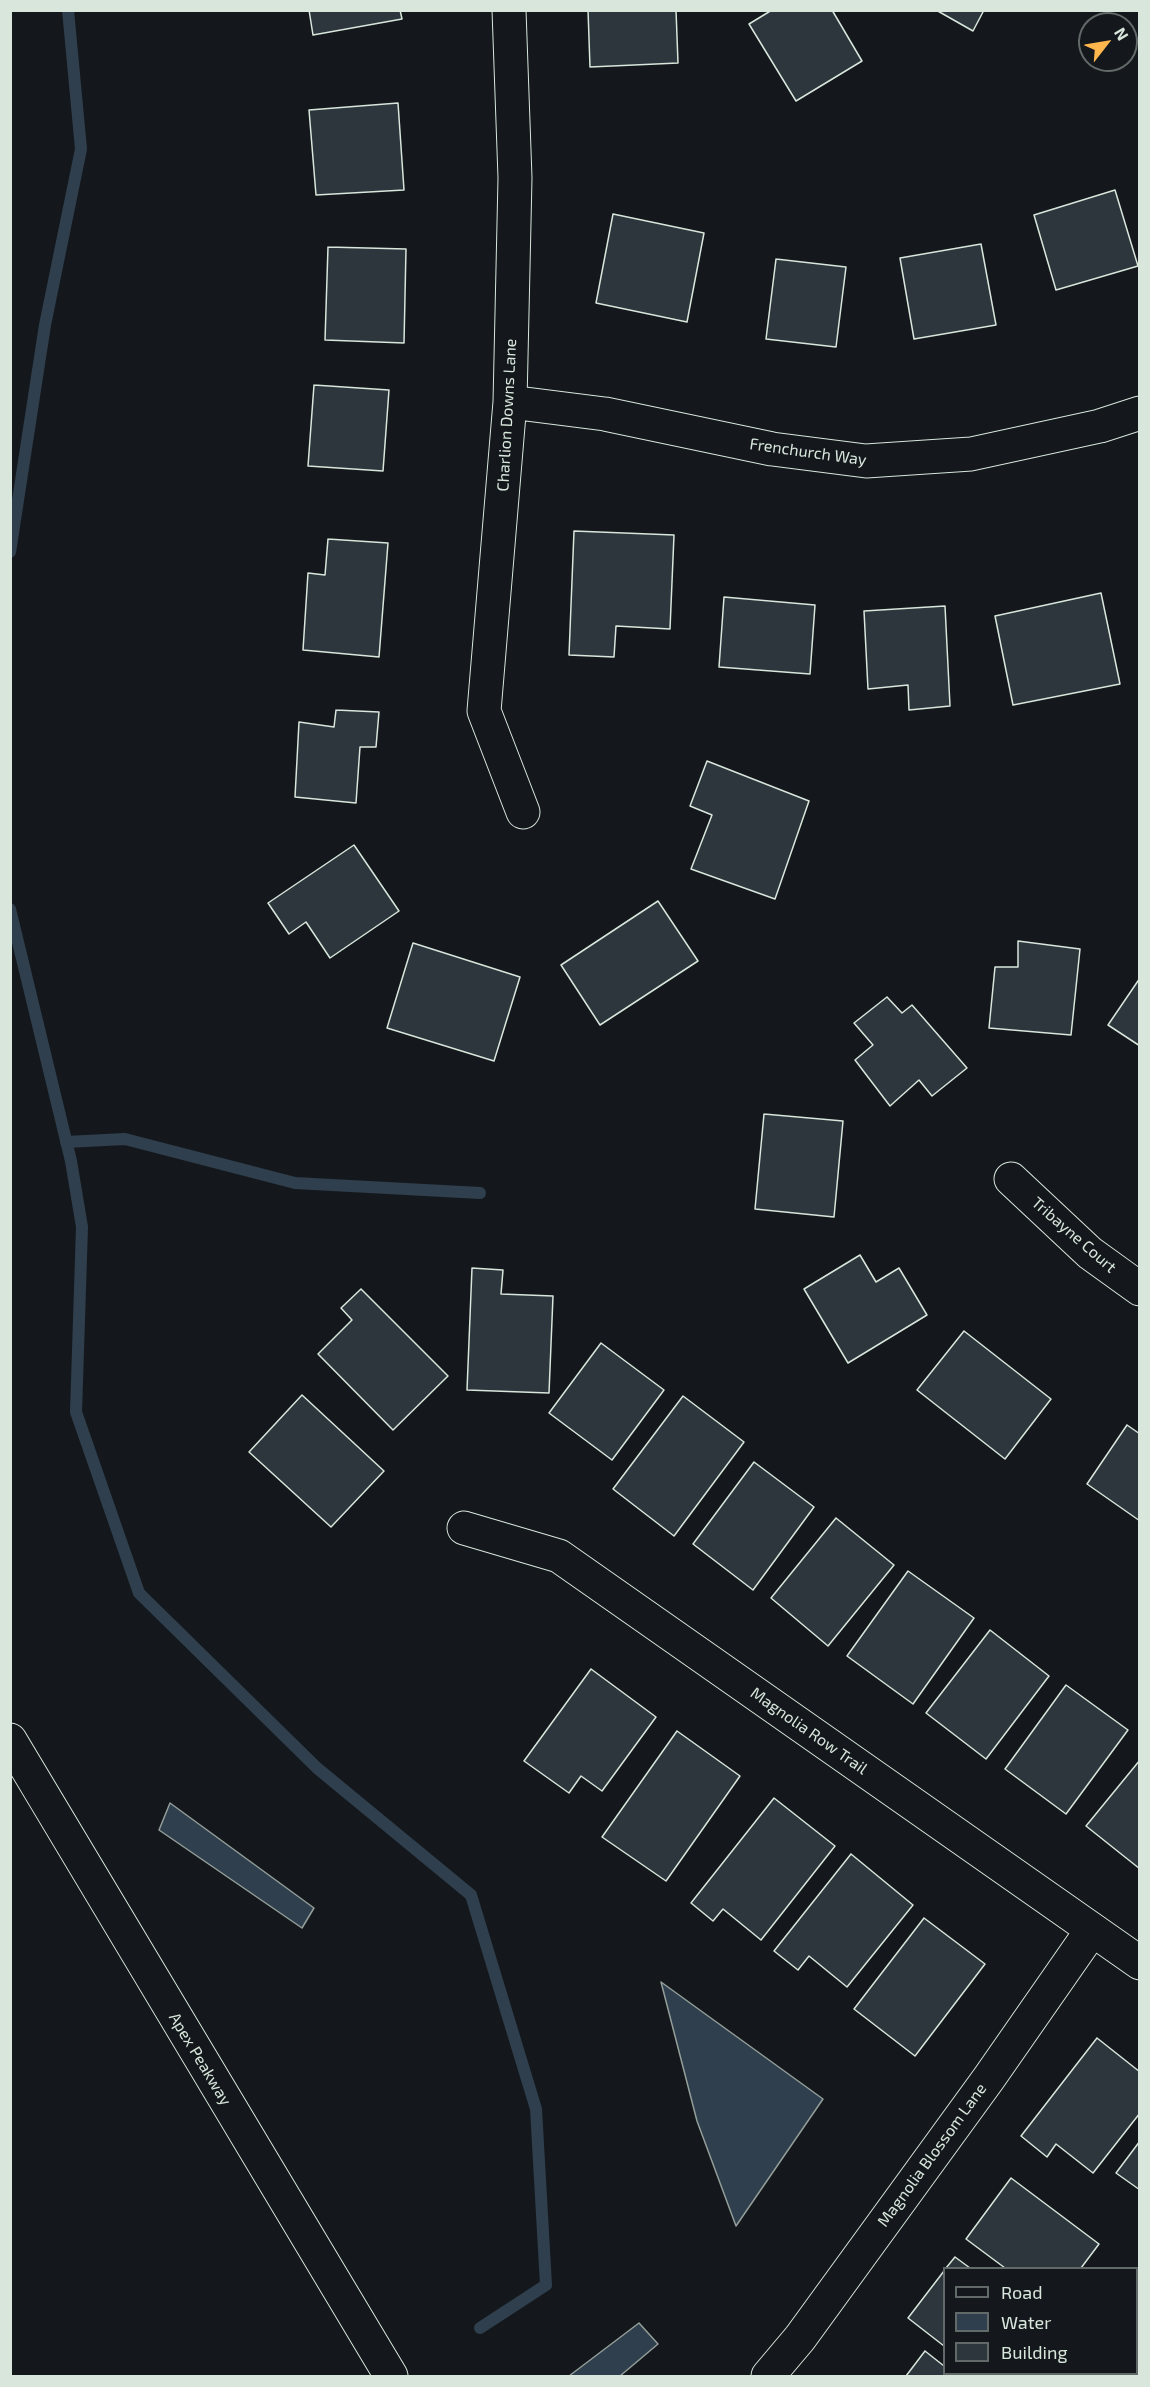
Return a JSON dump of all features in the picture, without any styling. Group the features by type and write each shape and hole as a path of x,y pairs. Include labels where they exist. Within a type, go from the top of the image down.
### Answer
{"street":[{"name":"Charlion Downs Lane","path":"509,10 515,178 510,402 484,711 523,812"},
{"name":"Frenchurch Way","path":"510,402 605,414 772,450 867,461 971,454 1100,426 1140,413"},
{"name":"Tribayne Court","path":"1011,1179 1090,1253 1140,1289"},
{"name":"Magnolia Row Trail","path":"464,1528 559,1556 1140,1964"},
{"name":"Apex Peakway","path":"10,1740 391,2376"},
{"name":"Magnolia Blossom Lane","path":"768,2376 800,2338 989,2078 1092,1930"}],"water":[{"path":"170,1803 314,1908 302,1928 159,1830"},
{"path":"661,1982 823,2099 736,2226 697,2121"},
{"path":"639,2323 658,2344 620,2376 569,2376"}],"building":[{"path":"309,10 400,10 402,19 313,35"},
{"path":"588,10 676,10 678,63 590,67"},
{"path":"772,10 832,10 862,61 796,101 749,24"},
{"path":"936,10 984,10 973,31"},
{"path":"398,103 404,190 316,195 309,110"},
{"path":"1115,190 1138,266 1056,290 1034,215"},
{"path":"613,214 704,233 687,322 596,303"},
{"path":"981,244 996,325 914,339 900,258"},
{"path":"328,247 406,249 404,343 325,340"},
{"path":"776,259 846,267 836,347 766,339"},
{"path":"314,385 389,390 383,471 308,466"},
{"path":"574,531 674,535 670,629 616,626 614,657 569,655"},
{"path":"328,539 388,543 379,657 303,650 308,573 325,575"},
{"path":"1101,593 1120,684 1013,705 995,616"},
{"path":"724,597 815,605 810,674 719,667"},
{"path":"945,606 950,706 909,710 908,685 868,689 864,611"},
{"path":"336,710 379,712 376,747 360,747 356,803 295,797 299,722 334,727"},
{"path":"707,761 809,801 775,899 691,869 712,815 690,806"},
{"path":"354,845 399,911 330,958 306,922 289,934 268,903"},
{"path":"658,901 698,961 600,1025 561,965"},
{"path":"1018,941 1080,949 1071,1035 989,1028 995,967 1018,967"},
{"path":"413,943 520,977 494,1061 387,1028"},
{"path":"1140,978 1140,1046 1108,1025"},
{"path":"887,997 902,1013 912,1005 967,1068 932,1096 919,1080 890,1106 855,1060 873,1045 854,1023"},
{"path":"764,1114 843,1121 834,1217 755,1209"},
{"path":"860,1255 876,1282 899,1268 927,1315 848,1363 804,1289"},
{"path":"472,1268 503,1270 501,1294 553,1296 549,1393 467,1390"},
{"path":"361,1289 448,1376 393,1430 318,1354 352,1320 341,1308"},
{"path":"964,1331 1051,1399 1005,1459 917,1390"},
{"path":"601,1343 664,1390 612,1460 549,1413"},
{"path":"302,1395 384,1471 331,1527 249,1452"},
{"path":"683,1396 744,1442 674,1536 613,1489"},
{"path":"1127,1425 1140,1434 1140,1521 1087,1484"},
{"path":"754,1462 814,1507 753,1590 693,1544"},
{"path":"836,1518 894,1565 828,1646 771,1598"},
{"path":"908,1571 974,1618 913,1704 847,1656"},
{"path":"990,1630 1049,1676 986,1759 926,1713"},
{"path":"591,1669 656,1717 602,1791 581,1776 569,1793 524,1761"},
{"path":"1066,1685 1128,1730 1066,1814 1005,1769"},
{"path":"677,1731 740,1776 666,1881 602,1837"},
{"path":"1140,1760 1140,1869 1086,1826"},
{"path":"774,1798 835,1846 761,1940 723,1909 713,1921 691,1903"},
{"path":"851,1854 913,1905 847,1987 809,1956 798,1970 774,1951"},
{"path":"924,1918 985,1964 915,2056 854,2009"},
{"path":"1097,2038 1140,2072 1140,2113 1093,2173 1056,2144 1047,2157 1021,2136"},
{"path":"1140,2141 1140,2190 1116,2173"},
{"path":"1011,2178 1099,2244 1082,2267 1004,2267 966,2239"},
{"path":"955,2257 969,2267 947,2267"},
{"path":"943,2272 943,2345 908,2318"},
{"path":"925,2351 943,2365 943,2375 958,2376 906,2376"}],"waterway":[{"path":"10,552 45,325 81,149 68,10"},
{"path":"10,909 71,1161 82,1227 76,1412 139,1593 317,1768 471,1895 536,2109 546,2285 480,2328"},
{"path":"66,1142 125,1139 295,1183 480,1193"}]}
